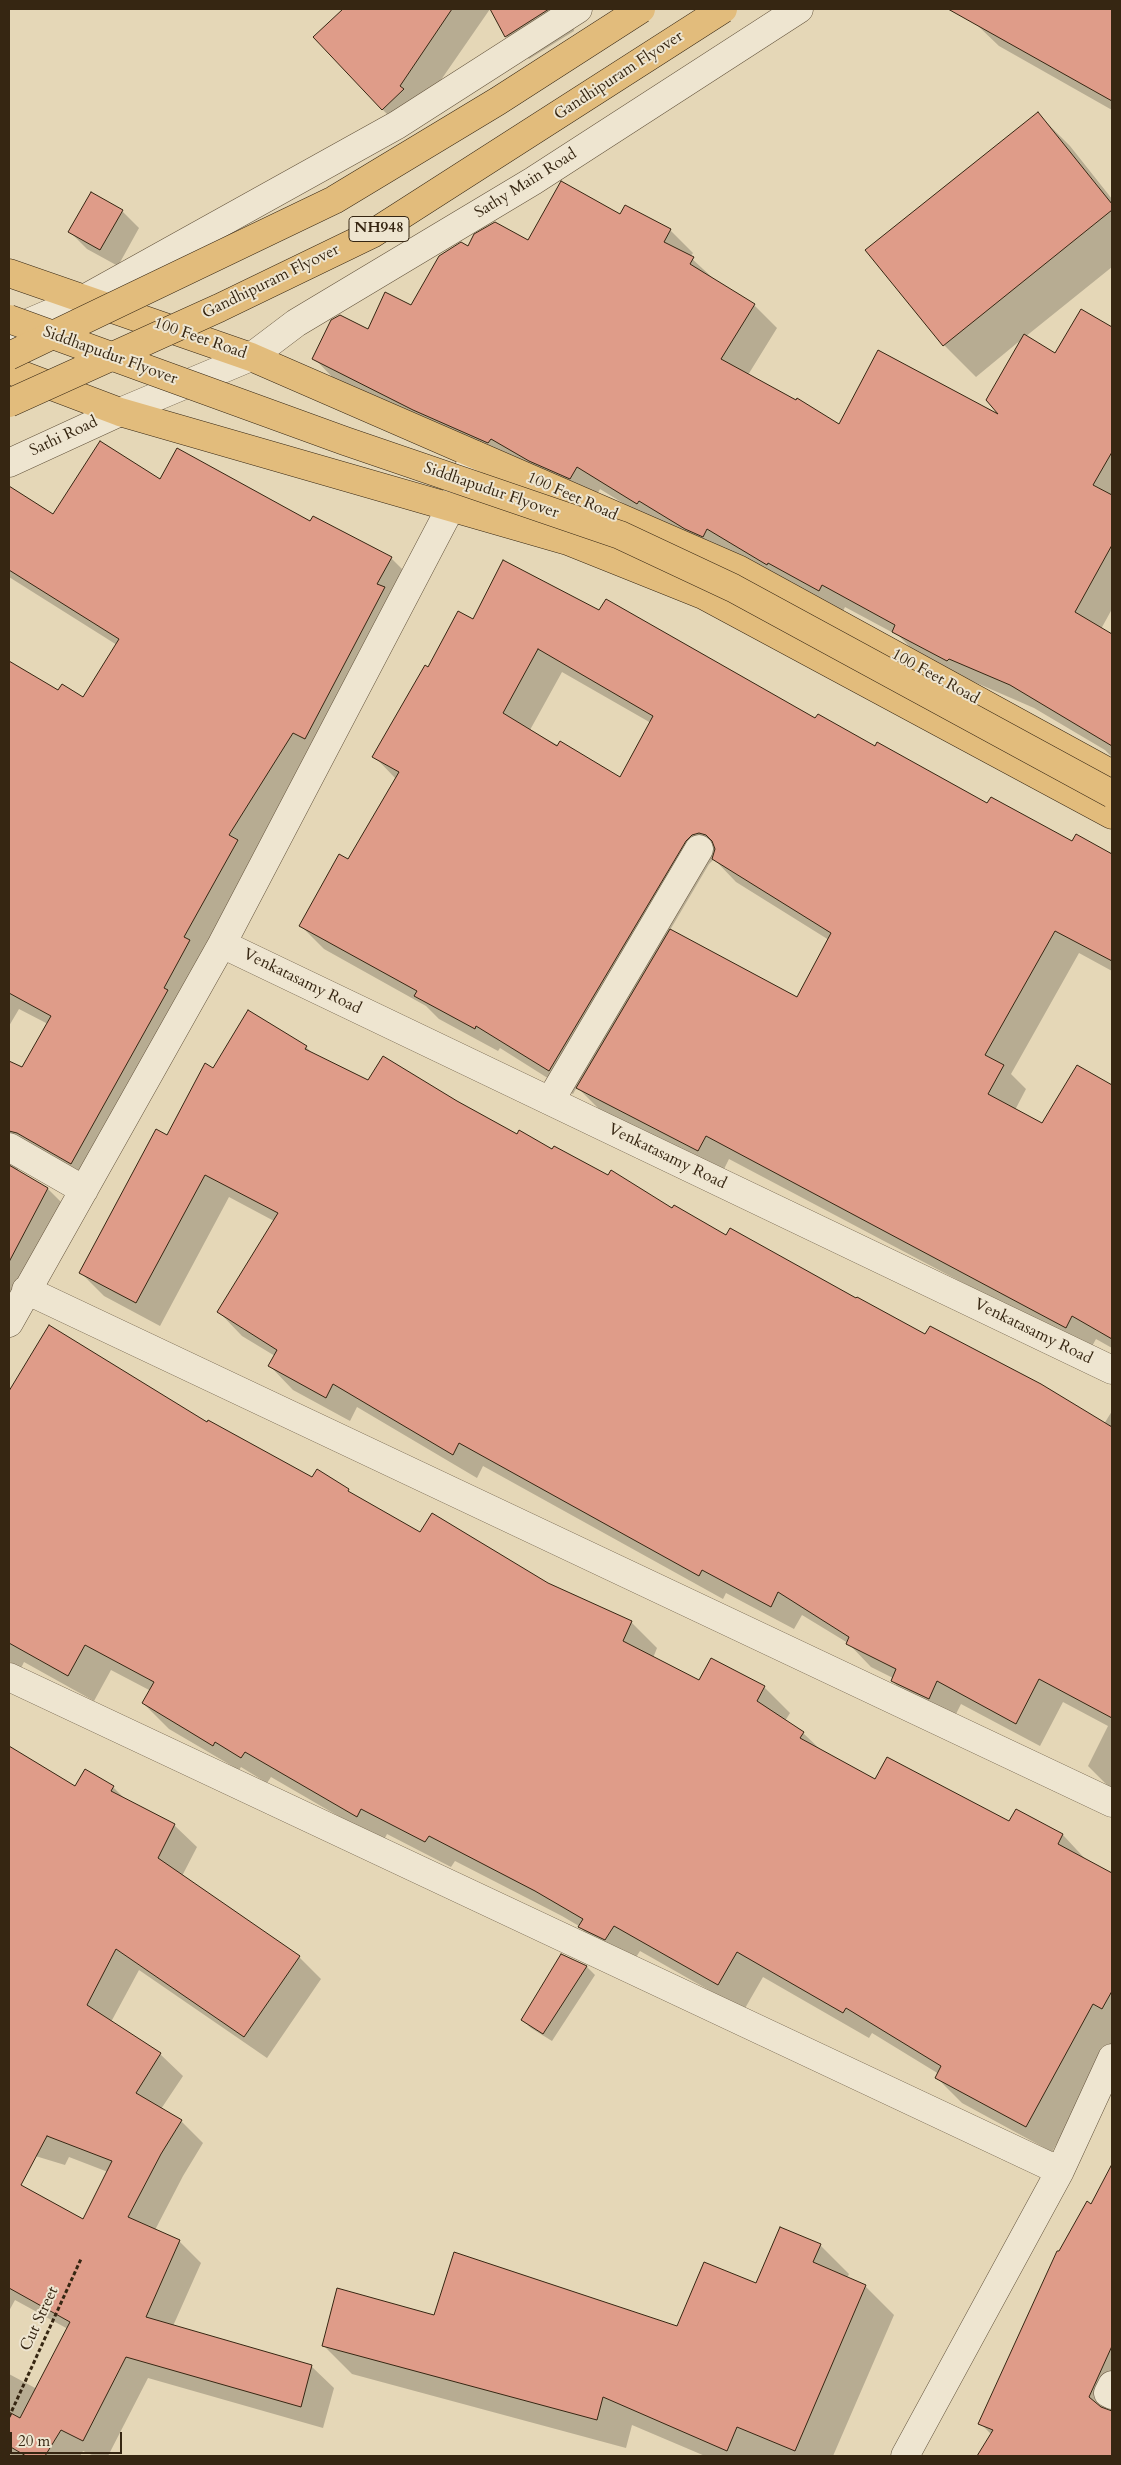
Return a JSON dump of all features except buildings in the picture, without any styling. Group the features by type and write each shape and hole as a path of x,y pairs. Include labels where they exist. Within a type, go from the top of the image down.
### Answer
{"main road":[{"name":"NH948","path":"9,356 334,200 498,101 641,9"},
{"name":"Gandhipuram Flyover","path":"9,403 219,308 372,234 723,9"},
{"name":"100 Feet Road","path":"9,273 251,357 738,569 1112,774"},
{"name":"Siddhapudur Flyover","path":"9,320 345,441 620,535 733,588 1112,794"},
{"path":"9,370 120,412 568,541 703,596 1112,815"}],"street":[{"path":"9,331 84,299 397,126 578,9"},
{"name":"Sathy Main Road","path":"120,412 251,357 296,322 533,181 799,9"},
{"name":"Sathi Road","path":"9,463 120,412"},
{"path":"9,1323 222,944 451,507 475,455"},
{"path":"550,1101 699,849"},
{"name":"Venkatasamy Road","path":"222,944 1112,1370"},
{"path":"9,1147 84,1190"},
{"path":"26,1290 1112,1803"},
{"path":"9,1677 1060,2171"},
{"path":"905,2456 1060,2171 1112,2058"},
{"path":"1112,2385 1108,2393 1112,2395"}],"path":[{"name":"Cut Street","path":"9,2417 81,2259"}]}
